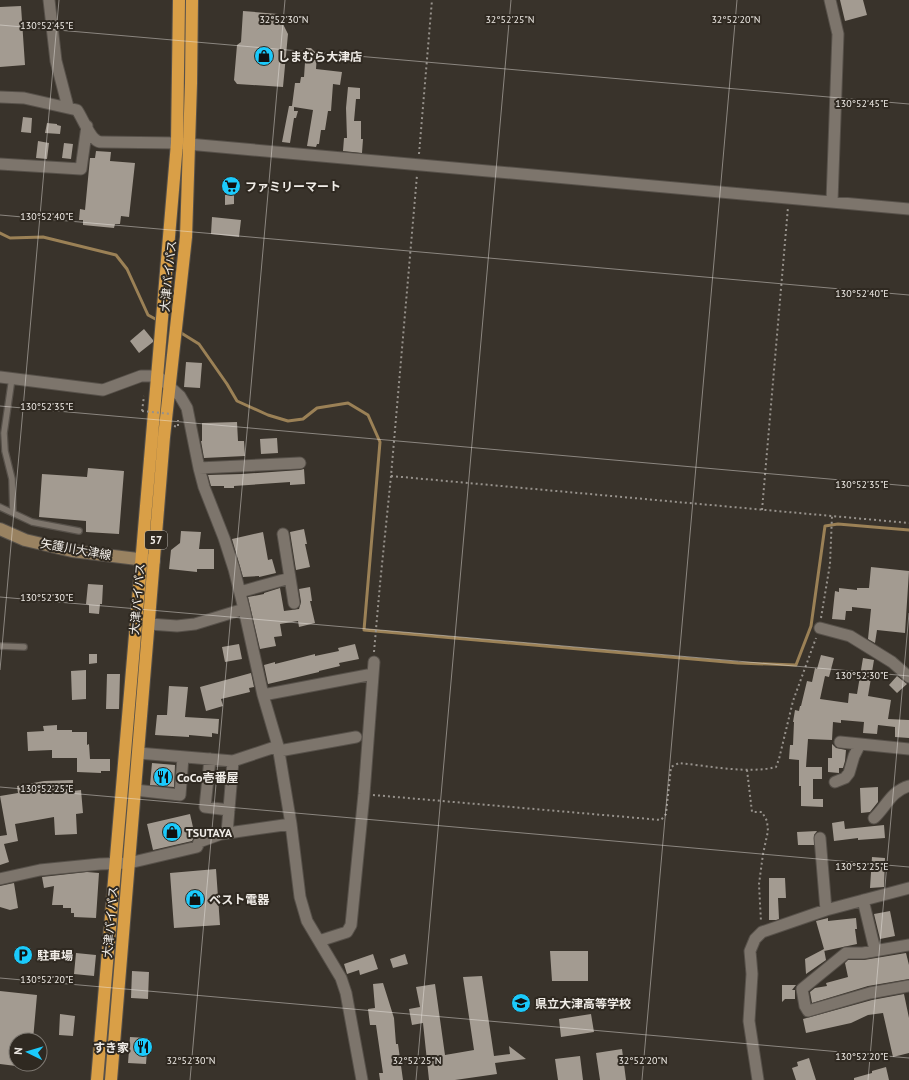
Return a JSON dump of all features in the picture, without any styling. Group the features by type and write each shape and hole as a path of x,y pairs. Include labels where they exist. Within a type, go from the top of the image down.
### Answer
{"highway":[{"name":"大津バイパス","path":"97,1080 134,662 141,560 177,143 179,0"},
{"name":"大津バイパス","path":"111,1080 164,437 186,237 190,144 192,0"}],"main road":[{"name":"矢護川大津線","path":"0,529 25,540 72,551 154,561"}],"street":[{"path":"49,0 56,61 68,107"},
{"path":"830,0 838,34 832,202"},
{"path":"0,97 24,98 77,110 95,140 102,142 190,144 909,209"},
{"path":"0,164 81,169 87,126"},
{"path":"0,377 103,390 141,376 158,376 180,396 187,408 204,487 224,538 240,592 263,695 279,748 291,824 300,897 308,921 341,978 346,993 362,1080"},
{"path":"199,468 300,463"},
{"path":"283,534 294,603"},
{"path":"240,592 290,578"},
{"path":"149,624 177,626 195,624 244,609"},
{"path":"820,628 850,636 892,662 909,676"},
{"path":"319,941 347,932 351,925 364,794 374,662"},
{"path":"263,695 373,674"},
{"path":"138,753 233,761 279,748 356,737"},
{"path":"840,742 909,749"},
{"path":"835,782 845,778 849,773 854,756 860,744"},
{"path":"135,790 180,795 183,757"},
{"path":"210,759 205,807 229,810"},
{"path":"227,833 233,761"},
{"path":"874,818 900,789 909,786"},
{"path":"0,879 40,870 129,863 197,847 199,842 221,834 291,824"},
{"path":"820,838 826,910"},
{"path":"758,1080 749,1021 752,974 750,951 755,939 762,932 826,910 909,888"},
{"path":"863,900 874,950"},
{"path":"909,945 863,953 846,953 802,989 805,1006 808,1011 870,993 909,986"}],"lane":[{"path":"12,378 4,433 5,451 12,480 13,513"},
{"path":"0,508 32,522 79,531"},
{"path":"0,646 24,647"}],"path":[{"path":"374,662 432,0"},
{"path":"762,510 788,198"},
{"path":"144,391 142,411 172,414"},
{"path":"391,476 909,523"},
{"path":"364,794 661,820 666,814 671,767 679,763 747,770 766,770 776,767 793,701 820,628 830,564 832,516"},
{"path":"747,770 752,812 762,812 768,831 759,884 762,932"}],"building":[{"path":"840,0 863,0 867,15 845,21"},
{"path":"21,6 25,65 0,67 0,7"},
{"path":"243,11 278,14 277,23 283,24 288,34 283,87 237,84 234,80 237,45 241,42"},
{"path":"306,48 311,48 317,54 316,69 342,72 340,85 333,84 331,111 328,111 325,130 321,130 319,144 317,144 316,147 307,146 313,110 294,107 294,111 298,111 296,118 294,118 290,143 282,142 289,106 292,106 295,83 300,83 301,77 304,77"},
{"path":"348,87 360,88 360,99 356,99 354,121 361,121 361,139 363,139 362,153 343,151 344,138 347,138 346,108"},
{"path":"23,117 32,118 31,133 21,132"},
{"path":"47,123 61,126 60,134 45,133"},
{"path":"38,141 49,143 47,159 36,158"},
{"path":"64,143 73,144 71,159 62,158"},
{"path":"96,151 111,152 110,161 135,163 129,217 121,216 120,224 115,224 114,228 83,225 83,220 79,220 80,209 85,210 90,158 95,158"},
{"path":"225,195 234,195 234,204 225,205"},
{"path":"212,217 241,220 239,237 211,234"},
{"path":"144,329 153,342 139,353 130,341"},
{"path":"186,362 202,363 200,388 184,387"},
{"path":"237,422 238,441 244,441 245,456 204,458 201,441 202,423"},
{"path":"277,438 278,453 261,454 260,439"},
{"path":"88,468 124,471 119,534 86,532 86,521 39,517 42,474 87,477"},
{"path":"304,469 305,484 290,485 290,482 224,488 224,486 211,486 208,475 242,474"},
{"path":"304,529 307,544 305,544 310,567 296,570 290,532"},
{"path":"181,531 201,532 199,549 214,549 214,569 197,569 197,572 169,569 171,550 180,543"},
{"path":"263,532 268,560 272,559 276,573 259,577 243,577 232,539"},
{"path":"871,567 909,571 905,633 877,630 875,643 868,639 871,609 852,607 852,611 846,611 845,620 832,619 835,591 839,592 839,588 857,590 857,588 869,588"},
{"path":"88,584 103,585 102,604 100,604 99,614 89,613 89,605 86,604"},
{"path":"310,587 312,601 310,601 315,623 299,627 298,621 280,624 282,636 274,637 276,646 260,649 248,597 264,594 280,588 284,611 299,609 301,602 299,589"},
{"path":"239,644 242,659 225,662 222,647"},
{"path":"355,644 359,659 339,663 340,666 319,672 268,684 264,665 275,662 275,664 315,654 315,656 339,651 338,648"},
{"path":"89,654 97,654 97,663 89,664"},
{"path":"821,655 834,658 829,677 825,676 820,699 848,703 849,693 857,694 863,658 874,660 868,696 891,700 888,719 909,720 909,738 895,737 895,727 878,725 877,734 863,733 864,722 841,720 841,723 833,722 832,740 808,739 806,767 822,767 822,779 813,779 813,799 823,799 823,807 801,806 799,760 789,759 790,745 793,745 793,722 795,710 799,711 801,706 807,681 812,682 815,668 817,669"},
{"path":"86,670 86,699 72,700 71,671"},
{"path":"251,673 254,687 249,688 250,692 221,699 223,706 206,711 200,687"},
{"path":"107,674 120,674 119,709 106,709"},
{"path":"897,676 907,684 897,693 889,685"},
{"path":"169,686 188,687 185,717 219,719 218,734 212,733 212,737 155,735 157,715 167,715"},
{"path":"57,725 57,730 87,732 87,745 89,744 90,759 110,759 110,771 101,771 101,773 77,772 77,758 52,758 52,750 28,751 27,732 44,731 43,726"},
{"path":"832,744 836,748 846,750 843,768 839,768 839,773 828,772 828,758 832,758"},
{"name":"CoCo壱番屋","path":"152,763 175,765 174,787 150,785"},
{"path":"73,780 73,791 81,790 83,813 76,814 77,834 55,835 54,817 15,824 18,841 4,844 9,862 0,865 0,836 7,835 0,796 18,793 17,786 44,781"},
{"path":"878,787 878,802 870,812 861,813 860,788"},
{"name":"TSUTAYA","path":"190,814 195,836 192,841 153,850 147,824"},
{"path":"844,821 845,829 884,825 885,838 858,840 858,838 834,841 832,823"},
{"path":"817,831 814,835 814,845 798,845 797,832"},
{"path":"872,857 885,858 884,887 870,888"},
{"name":"ベスト電器","path":"216,869 220,925 174,928 170,873"},
{"path":"87,872 99,873 96,918 74,917 74,913 71,913 71,908 63,908 63,905 52,905 54,886 44,888 42,877"},
{"path":"769,878 785,878 786,898 778,898 779,919 776,920 769,920"},
{"path":"14,883 18,908 10,910 0,907 0,886"},
{"path":"890,911 895,936 880,939 874,914"},
{"path":"828,918 828,921 856,918 857,929 855,929 857,944 824,951 826,960 806,974 805,959 824,949 816,921"},
{"path":"550,951 588,951 588,981 552,981"},
{"path":"76,953 96,955 94,976 74,974"},
{"path":"906,953 909,965 909,979 868,986 812,1003 810,992 815,988 827,986 826,983 848,977 845,963 848,960 864,960"},
{"path":"373,954 378,969 360,975 359,970 347,974 344,964"},
{"path":"405,954 408,964 393,968 390,959"},
{"path":"132,971 149,972 148,999 131,998"},
{"path":"482,976 494,1056 510,1054 509,1046 526,1059 495,1063 497,1074 455,1080 429,1080 423,1023 412,1025 409,1009 420,1007 416,987 435,984 445,1055 474,1050 463,977"},
{"path":"383,983 394,1018 396,1044 398,1044 403,1080 380,1080 379,1073 383,1073 376,1025 370,1025 368,1009 375,1008 373,984"},
{"path":"782,985 796,985 792,990 795,990 795,999 785,999 782,1002"},
{"path":"0,991 37,995 34,1032 8,1032 8,1065 0,1064"},
{"path":"904,994 909,1018 909,1053 893,1057 883,1013 868,1015 851,1023 806,1033 803,1019 872,1000"},
{"path":"60,1014 75,1016 73,1036 59,1035"},
{"path":"591,1014 594,1032 561,1037 559,1019"},
{"path":"130,1037 148,1038 146,1064 128,1063"},
{"path":"622,1049 626,1080 600,1080 596,1053"},
{"path":"580,1056 583,1080 558,1080 555,1059"},
{"path":"809,1058 816,1080 796,1080 792,1068 798,1066 797,1062"},
{"path":"886,1067 889,1080 854,1080 854,1078"}],"waterway":[{"path":"0,233 10,238 43,237 116,255 127,269 148,315 159,321"},
{"path":"178,331 199,344 237,401 268,415 288,421 303,419 317,408 348,403 368,415 380,442 364,630 738,663 796,665 811,626 825,526 838,524 909,530"}],"place":[{"name":"しまむら大津店","path":"264,56"},
{"name":"ファミリーマート","path":"231,186"},
{"name":"CoCo壱番屋","path":"163,777"},
{"name":"TSUTAYA","path":"172,832"},
{"name":"ベスト電器","path":"195,899"},
{"name":"駐車場","path":"23,955"},
{"name":"県立大津高等学校","path":"521,1003"},
{"name":"すき家","path":"143,1047"}]}
